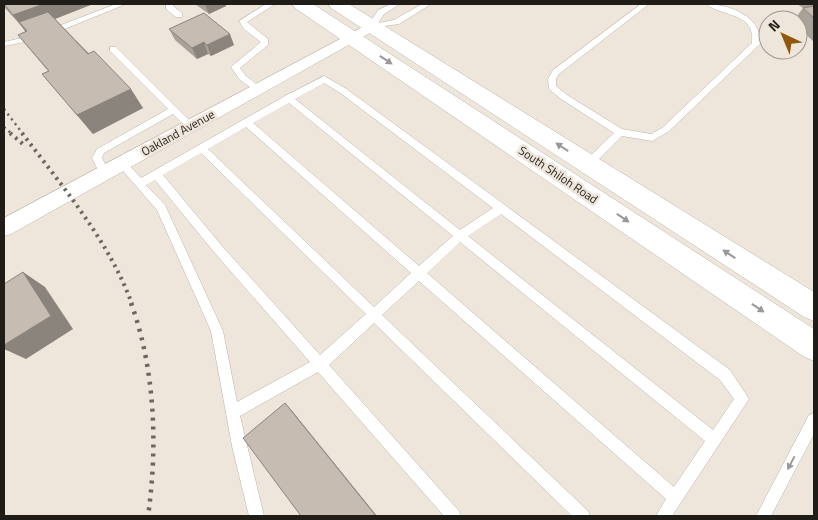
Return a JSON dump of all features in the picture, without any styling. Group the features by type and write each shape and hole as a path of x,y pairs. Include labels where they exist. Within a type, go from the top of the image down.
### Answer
{"main road":[{"name":"South Shiloh Road","path":"301,4 362,32 588,164 814,308"},
{"name":"South Shiloh Road","path":"337,4 362,32 814,346"}],"street":[{"name":"Oakland Avenue","path":"4,228 362,32"}],"lane":[{"path":"4,44 37,37 122,4"},
{"path":"170,4 169,8 179,15"},
{"path":"257,89 243,78 235,67 264,45 265,41 247,27 243,20 272,4"},
{"path":"362,32 381,12 396,4"},
{"path":"362,32 396,22 427,4"},
{"path":"645,4 556,72 552,80 552,87 564,97 620,132 652,138 665,130 756,44 758,38 757,31 753,25 744,18 710,4"},
{"path":"113,49 190,126"},
{"path":"140,184 324,79 342,90 725,375 742,399 663,516"},
{"path":"288,98 715,440"},
{"path":"105,173 97,158 100,151 174,110"},
{"path":"246,122 676,498"},
{"path":"588,164 620,132"},
{"path":"201,148 583,516"},
{"path":"122,164 161,208 217,331 256,516"},
{"path":"156,174 218,250 454,516"},
{"path":"233,412 320,364 460,236 501,208"},
{"path":"763,516 814,420"}],"building":[{"path":"4,4 39,4 41,5 13,15"},
{"path":"814,6 814,18 808,13 808,10 803,8"},
{"path":"48,12 88,54 94,51 131,89 77,115 42,74 49,71 18,35 27,31 19,22"},
{"path":"204,13 230,34 207,45 204,42 192,48 169,29"},
{"path":"23,272 51,316 4,345 4,284"},
{"path":"285,403 376,516 301,516 243,438"}],"railway":[{"path":"4,109 23,134"},
{"path":"4,127 12,134"},
{"path":"10,133 24,145"},
{"path":"22,133 98,236 111,258 132,304"},
{"path":"131,303 139,328 150,381 153,462 148,516"}]}
